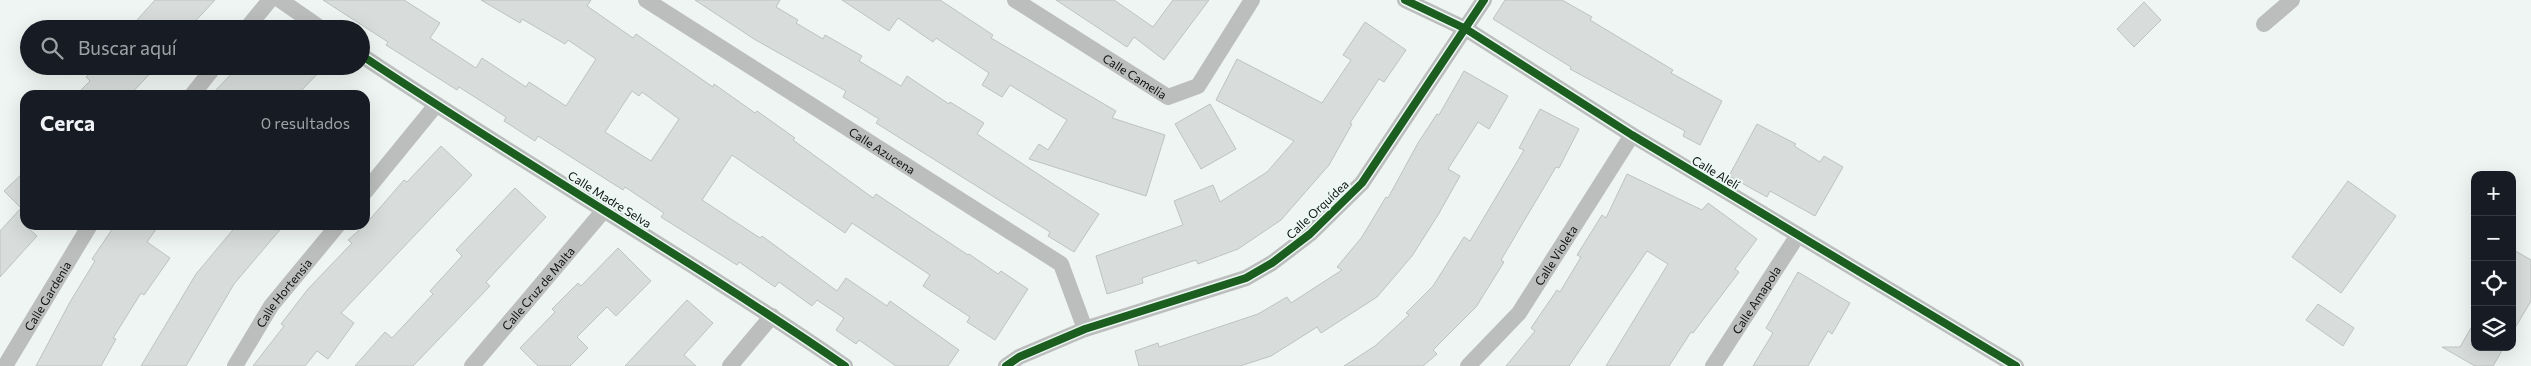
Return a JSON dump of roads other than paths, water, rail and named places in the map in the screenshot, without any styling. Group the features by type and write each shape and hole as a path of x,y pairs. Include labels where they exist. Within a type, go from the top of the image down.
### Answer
{"street":[{"path":"253,20 270,0"},
{"path":"280,0 309,20"},
{"name":"Calle Azucena","path":"646,0 1061,264 1085,328"},
{"name":"Calle Camelia","path":"1015,0 1168,96 1198,86 1252,0"},
{"name":"Calle Alelí","path":"1405,0 1466,29 1632,135 2016,366"},
{"name":"Calle Orquídea","path":"1006,366 1018,357 1085,328 1246,278 1272,263 1310,234 1362,182 1484,0"},
{"path":"2264,24 2292,0"},
{"name":"Calle Madre Selva","path":"370,61 436,105 605,209 772,316 845,366"},
{"path":"196,90 208,75"},
{"path":"370,186 436,105"},
{"name":"Calle Violeta","path":"1468,366 1518,313 1632,135"},
{"name":"Calle Cruz de Malta","path":"472,366 605,209"},
{"name":"Calle Gardenia","path":"5,366 87,230"},
{"name":"Calle Hortensia","path":"235,366 271,306 334,230"},
{"name":"Calle Amapola","path":"1713,366 1798,235"},
{"path":"730,366 772,316"}]}
